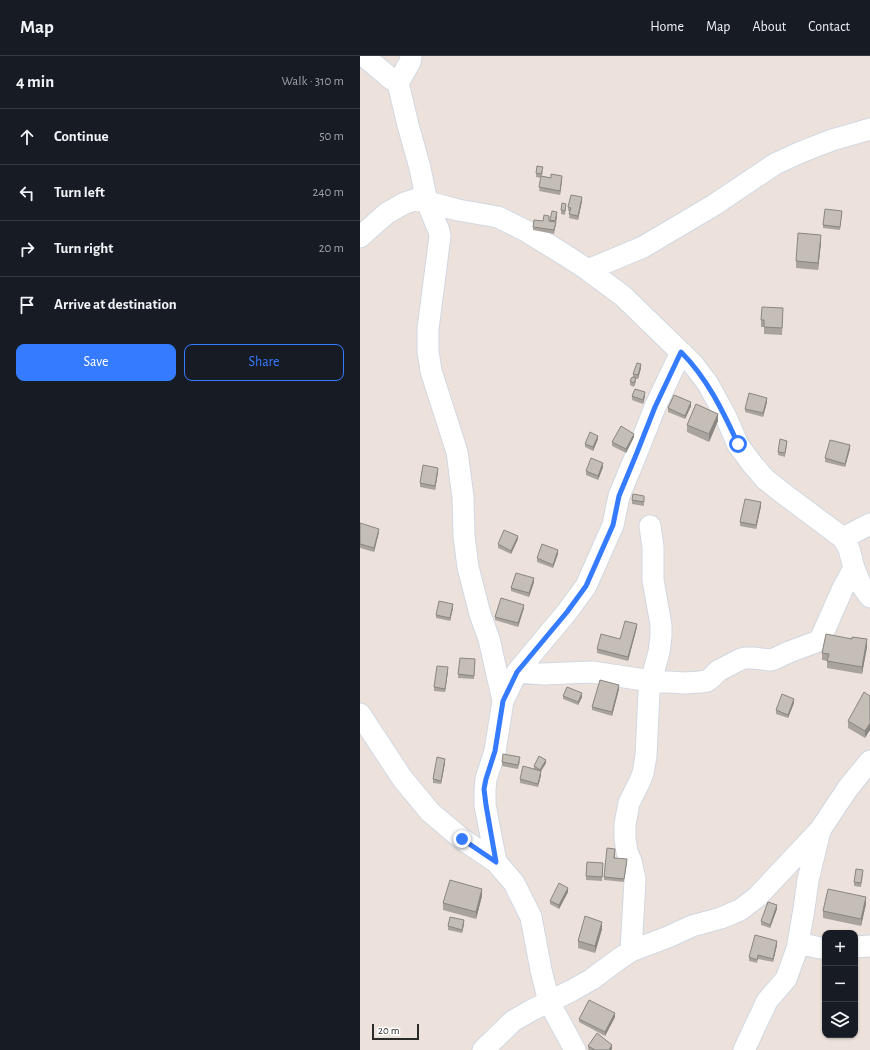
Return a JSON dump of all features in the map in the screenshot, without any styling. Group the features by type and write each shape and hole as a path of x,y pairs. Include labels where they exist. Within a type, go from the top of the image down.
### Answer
{"street":[{"path":"364,56 398,83"},
{"path":"411,56 410,62 398,83 420,168 427,202 440,236 428,328 428,351 431,371 457,452 463,497 464,536 468,567 480,614 489,639 503,701"},
{"path":"588,270 643,246 714,205 775,164 832,140 870,129"},
{"path":"360,237 387,213 405,203 417,199 458,210 498,217 526,230 588,270 623,296 692,364 708,384 726,416 738,444 765,479 843,538 849,549 860,583 870,597"},
{"path":"496,862 484,789 495,751 503,701 517,672 567,612 586,586 613,525 619,496 655,407 681,352"},
{"path":"843,538 870,524"},
{"path":"631,951 635,880 632,861 627,852 625,839 626,824 629,803 640,781 646,756 651,681 659,652 661,636 661,625 653,580 653,547 650,526"},
{"path":"517,672 543,674 592,672 651,681 685,683 707,681 718,671 738,660 745,658 774,660 789,652 820,640 843,588 854,568"},
{"path":"360,714 402,778 430,812 462,839 496,862 514,883 531,917 549,1002 575,1050"},
{"path":"483,1050 513,1021 592,979 631,951 692,926 721,918 740,910 757,897 820,830 848,788 870,761"},
{"path":"744,1050 767,1000 786,979 797,949 808,880 820,830"},
{"path":"798,943 822,948"},
{"path":"858,946 870,946"}],"building":[{"path":"537,166 543,167 541,174 536,173"},
{"path":"551,174 562,176 560,191 539,187 541,176 551,178"},
{"path":"571,195 582,197 578,216 569,214 571,208 568,207"},
{"path":"562,203 566,204 565,211 561,210"},
{"path":"825,209 842,211 840,227 823,225"},
{"path":"552,211 557,212 555,221 550,220"},
{"path":"544,215 549,216 549,221 556,222 554,230 533,227 534,220 543,221"},
{"path":"798,233 821,235 818,263 796,261"},
{"path":"762,307 783,308 782,328 764,327 764,320 761,320"},
{"path":"637,363 641,364 638,375 633,374"},
{"path":"632,377 636,378 634,383 630,381"},
{"path":"635,389 645,392 643,400 632,396"},
{"path":"749,393 767,398 763,413 745,409"},
{"path":"674,395 691,402 685,416 668,408"},
{"path":"696,404 718,414 709,434 687,425"},
{"path":"621,426 634,434 626,449 612,442"},
{"path":"590,432 598,436 593,447 585,444"},
{"path":"780,439 787,441 785,453 778,452"},
{"path":"830,440 850,445 845,464 825,458"},
{"path":"591,458 603,463 598,476 586,471"},
{"path":"423,465 438,468 435,486 420,483"},
{"path":"633,494 644,496 644,502 632,500"},
{"path":"745,499 761,502 756,525 740,522"},
{"path":"360,523 379,529 374,548 360,544"},
{"path":"504,530 518,536 511,551 498,544"},
{"path":"542,544 558,550 553,565 537,558"},
{"path":"516,573 534,578 529,593 511,588"},
{"path":"501,598 524,605 518,623 495,617"},
{"path":"439,601 453,604 450,618 436,615"},
{"path":"625,621 637,624 628,657 597,649 601,634 620,639"},
{"path":"826,634 852,639 852,637 867,639 862,667 827,661 829,654 822,653"},
{"path":"460,658 475,659 474,676 458,674"},
{"path":"437,666 448,667 445,689 434,687"},
{"path":"600,680 619,685 612,712 592,707"},
{"path":"567,687 582,693 578,702 563,696"},
{"path":"864,692 870,696 870,723 865,731 848,721"},
{"path":"782,694 794,699 788,715 776,710"},
{"path":"503,754 520,757 518,765 502,762"},
{"path":"539,756 546,760 540,770 534,766"},
{"path":"437,757 445,759 441,781 433,779"},
{"path":"523,766 541,771 538,784 520,779"},
{"path":"607,848 615,849 614,858 627,859 624,879 604,877"},
{"path":"587,862 603,863 602,877 586,876"},
{"path":"856,869 863,870 861,883 854,882"},
{"path":"450,880 482,889 476,912 443,903"},
{"path":"559,883 568,888 559,905 550,901"},
{"path":"828,889 866,897 861,919 823,911"},
{"path":"768,902 777,905 770,925 761,921"},
{"path":"585,916 602,922 595,946 578,941"},
{"path":"450,917 464,920 462,930 448,926"},
{"path":"755,935 777,941 773,959 758,955 757,960 749,957"},
{"path":"589,1000 615,1013 605,1032 579,1019"},
{"path":"597,1033 612,1045 609,1050 595,1050 588,1046"}],"route":[{"path":"462,839 496,862 484,789 495,751 503,701 517,672 567,612 586,586 613,525 619,496 655,407 681,352 708,384 726,416 738,444"}]}
